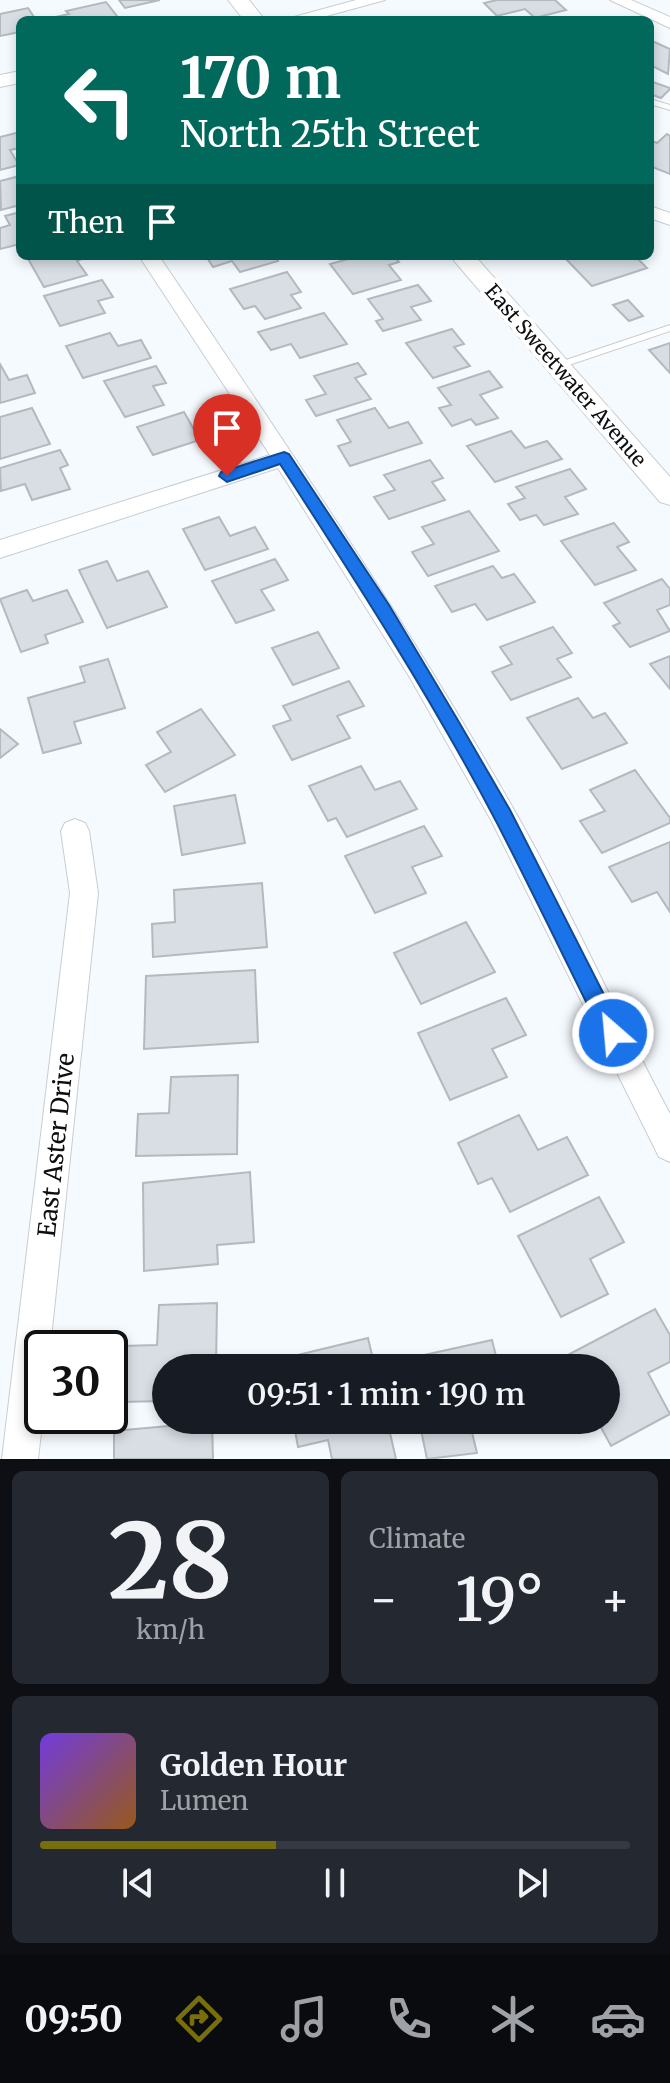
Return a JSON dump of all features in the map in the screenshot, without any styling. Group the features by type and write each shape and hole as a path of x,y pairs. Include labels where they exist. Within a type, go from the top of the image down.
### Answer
{"street":[{"path":"238,0 252,16"},
{"path":"308,16 377,0"},
{"path":"618,0 670,23"},
{"path":"152,260 383,609 496,802 670,1146"},
{"name":"East Sweetwater Avenue","path":"465,260 670,495"},
{"path":"0,549 284,458"},
{"name":"East Aster Drive","path":"20,1459 84,893 75,831"}],"lane":[{"path":"557,366 670,328"}],"building":[{"path":"119,0 160,0 125,8"},
{"path":"497,0 555,0 566,10 533,16 525,9 497,16 484,3"},
{"path":"106,2 117,16 60,16 69,14 66,11"},
{"path":"28,8 33,16 16,16 16,33 0,36 0,14"},
{"path":"654,42 670,49 668,74 654,67"},
{"path":"654,82 670,88 661,98 654,95"},
{"path":"16,133 16,149 10,150 16,166 0,170 0,137"},
{"path":"667,134 670,136 670,174 654,168 654,142 657,143"},
{"path":"16,177 16,206 1,210 0,181"},
{"path":"16,213 16,245 0,249 0,228 10,225 5,216"},
{"path":"29,260 79,260 77,261 87,275 44,287"},
{"path":"209,260 278,261 240,272 232,261 213,267"},
{"path":"344,260 397,260 399,262 389,265 401,280 353,294 330,264"},
{"path":"567,260 639,260 647,268 592,286"},
{"path":"287,272 301,292 291,295 301,308 265,319 255,306 244,309 230,289"},
{"path":"102,280 113,297 98,301 105,313 60,326 44,296"},
{"path":"418,285 431,301 411,307 421,320 383,331 376,321 383,319 368,299"},
{"path":"628,300 643,316 629,321 613,305"},
{"path":"324,313 347,344 300,358 291,344 271,350 258,332"},
{"path":"452,329 464,344 454,347 470,366 433,378 406,343"},
{"path":"110,333 118,346 141,340 151,358 83,378 66,346"},
{"path":"670,343 670,373 649,350"},
{"path":"358,363 366,374 355,378 371,399 316,416 306,400 326,394 314,376"},
{"path":"0,364 9,380 27,375 35,393 0,403"},
{"path":"156,366 166,383 153,386 164,405 125,417 104,381"},
{"path":"489,371 502,387 480,395 498,418 476,425 471,419 452,426 439,408 451,405 438,388"},
{"path":"32,408 50,444 0,459 0,417"},
{"path":"375,408 389,428 408,422 422,443 350,466 338,446 351,442 337,420"},
{"path":"184,412 200,440 153,455 137,427"},
{"path":"511,431 525,448 547,441 562,459 495,482 467,446"},
{"path":"60,450 68,465 60,468 70,489 32,500 25,484 1,491 0,468"},
{"path":"430,460 443,478 432,482 445,500 389,519 374,497 395,490 384,475"},
{"path":"570,469 586,489 565,497 578,514 544,525 536,515 520,520 508,504 525,498 516,487"},
{"path":"469,511 499,551 428,576 412,552 434,544 422,527"},
{"path":"219,517 230,536 255,527 268,549 205,570 183,529"},
{"path":"614,523 629,542 617,547 636,570 595,585 561,541"},
{"path":"275,559 288,580 261,590 274,610 236,623 212,581"},
{"path":"107,561 117,581 148,571 167,607 107,628 79,570"},
{"path":"493,566 502,578 514,574 535,602 487,620 475,604 452,612 435,586"},
{"path":"662,579 670,589 670,605 657,610 670,631 630,647 613,626 620,623 604,603"},
{"path":"27,590 33,601 67,590 83,622 45,635 48,643 21,652 0,599"},
{"path":"553,627 572,653 557,659 571,677 511,700 492,672 512,664 500,647"},
{"path":"318,632 339,668 293,685 272,648"},
{"path":"670,656 670,689 650,664"},
{"path":"108,659 125,708 74,722 81,743 43,753 28,698 85,682 80,667"},
{"path":"349,681 364,706 337,716 350,738 292,760 273,726 291,720 283,706"},
{"path":"578,698 593,718 605,713 627,743 562,769 527,718"},
{"path":"201,709 235,755 165,792 146,765 171,752 157,732"},
{"path":"0,729 18,744 0,758"},
{"path":"361,766 375,790 400,781 417,809 347,837 336,818 328,821 309,786"},
{"path":"635,770 670,818 670,823 602,853 580,821 605,811 590,790"},
{"path":"235,795 245,843 182,855 174,806"},
{"path":"424,826 442,856 412,867 426,893 375,913 345,856"},
{"path":"670,842 670,912 657,892 632,902 609,867"},
{"path":"262,883 267,947 153,957 152,924 175,922 174,890"},
{"path":"466,922 495,972 421,1004 394,953"},
{"path":"255,970 258,1042 144,1049 146,976"},
{"path":"506,998 526,1035 492,1049 507,1077 450,1100 418,1033"},
{"path":"238,1075 237,1154 136,1156 138,1114 169,1113 171,1077"},
{"path":"519,1115 538,1150 567,1137 588,1175 510,1212 492,1178 478,1184 458,1143"},
{"path":"250,1172 254,1242 217,1245 218,1264 144,1271 143,1183"},
{"path":"599,1197 624,1242 590,1259 608,1294 561,1317 518,1236"},
{"path":"217,1303 216,1354 152,1354 152,1401 128,1402 128,1346 157,1345 159,1305"},
{"path":"655,1309 670,1335 670,1362 648,1373 670,1414 611,1446 605,1434 620,1434 620,1354 570,1354"},
{"path":"368,1338 372,1354 302,1354"},
{"path":"492,1340 496,1354 429,1354"},
{"path":"152,1428 152,1434 212,1434 213,1459 114,1459 114,1434 128,1434 128,1430"},
{"path":"296,1434 390,1434 396,1459 332,1459 328,1440 298,1447"},
{"path":"422,1434 472,1434 477,1453 427,1459"}],"route":[{"path":"227,476 284,458 383,609 450,722 503,816 613,1033"}]}
